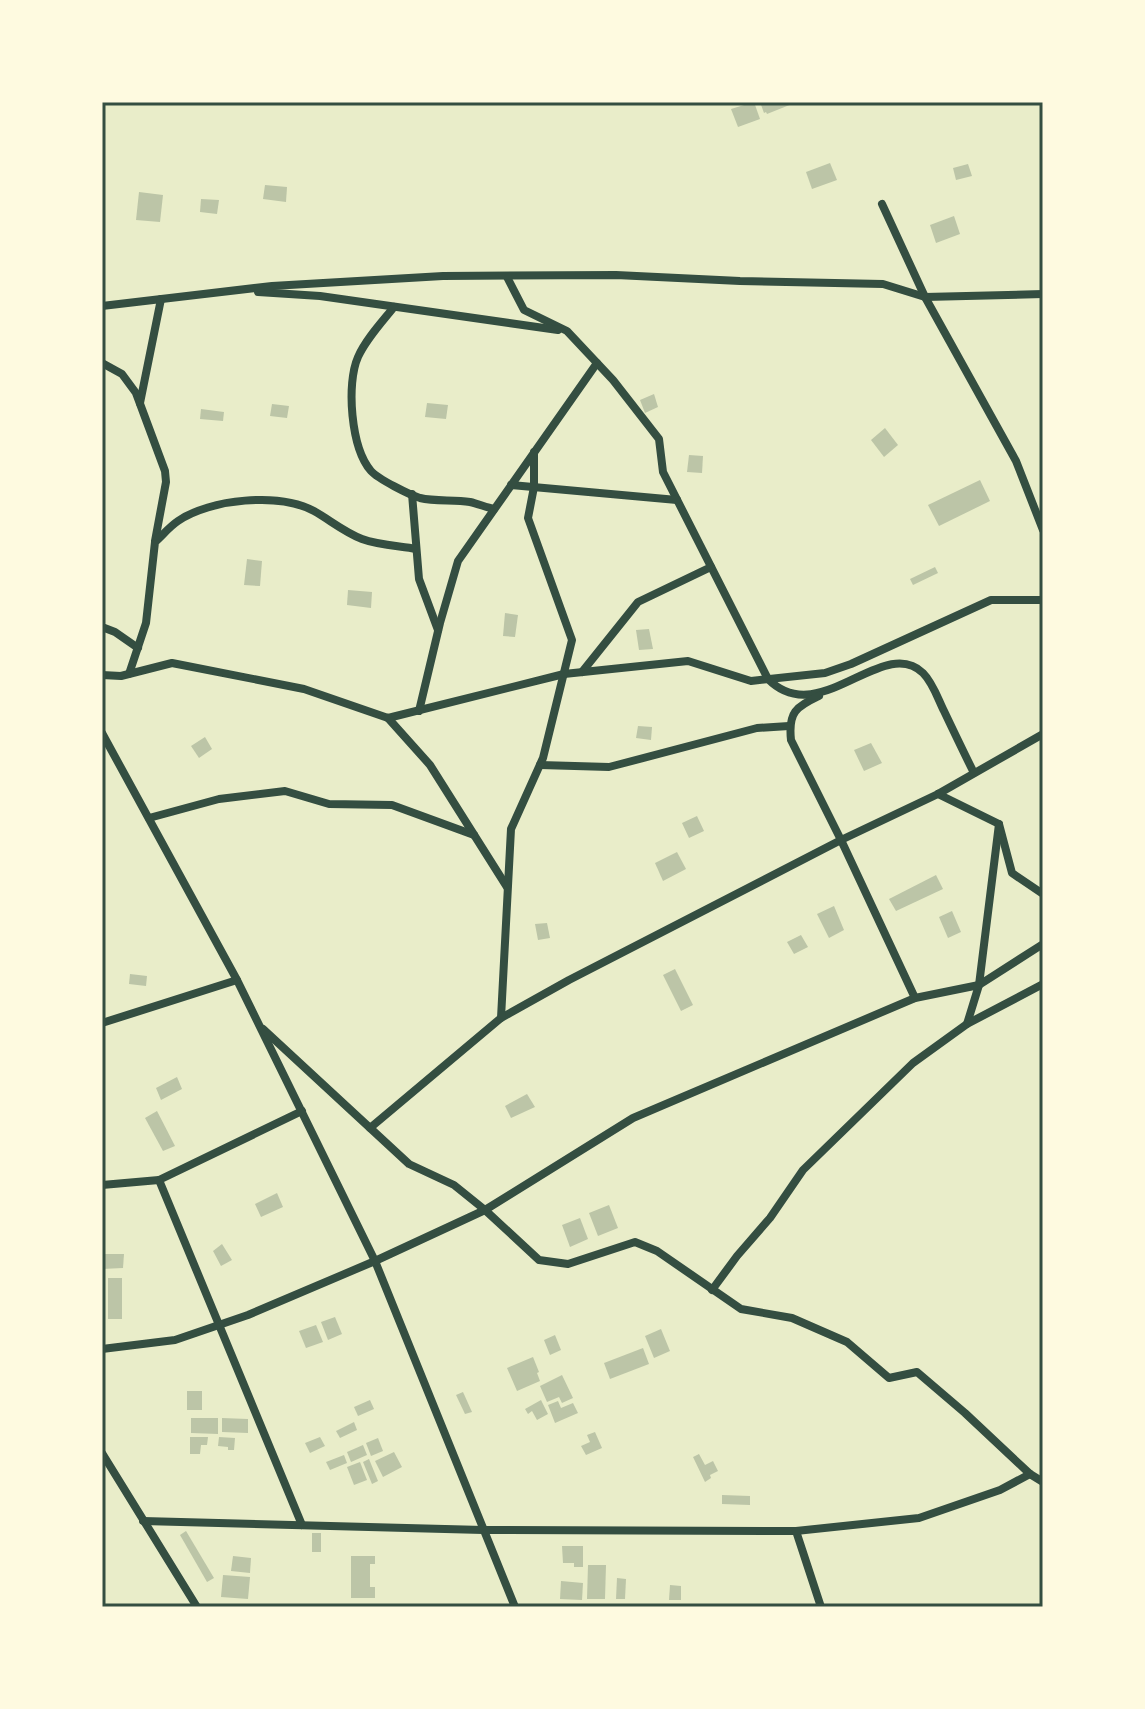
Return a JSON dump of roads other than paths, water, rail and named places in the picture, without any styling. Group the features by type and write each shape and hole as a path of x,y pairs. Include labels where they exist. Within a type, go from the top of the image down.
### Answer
{"street":[{"path":"882,204 925,297 1016,461 1043,530"},
{"path":"102,306 272,286 443,276 616,275 883,284 925,297 1043,294"},
{"path":"507,277 524,310 567,331 613,380 659,439 663,472 768,679 778,689 796,694 824,693"},
{"path":"238,290 320,296 567,331"},
{"path":"140,404 161,299"},
{"path":"394,307 358,357 352,379 352,406 358,446 372,472 412,494 423,499 470,502 494,509"},
{"path":"102,363 122,374 136,393 165,471 166,482 155,542 146,623 129,674"},
{"path":"419,711 458,561 597,363"},
{"path":"501,1018 511,829 540,765 572,640 528,518 534,487 534,452"},
{"path":"511,485 677,500"},
{"path":"412,494 419,579 438,631"},
{"path":"155,542 178,521 202,510 228,503 256,501 286,503 313,510 363,540 416,549"},
{"path":"582,672 638,602 711,567"},
{"path":"388,718 564,674 688,661 751,681 825,673 991,600 1043,600"},
{"path":"102,627 138,648"},
{"path":"102,675 121,676 172,663 304,689 388,718 430,765 507,887"},
{"path":"915,998 791,740 789,721 799,706 824,693 868,672 908,663 922,673 933,687 974,773"},
{"path":"540,765 609,767 757,728 789,726"},
{"path":"102,733 237,980 375,1261 515,1607"},
{"path":"370,1128 501,1018 841,840 938,794 1043,734"},
{"path":"149,818 219,799 285,791 329,804 392,805 474,835"},
{"path":"938,794 999,824 1012,873 1043,894"},
{"path":"967,1024 979,985 999,824"},
{"path":"102,1349 175,1340 248,1315 375,1261 485,1210 633,1118 915,998 979,985 1043,944"},
{"path":"102,1023 237,980"},
{"path":"712,1290 770,1218 803,1170 913,1063 967,1024 1043,984"},
{"path":"260,1026 409,1164 454,1185 539,1260 568,1264 635,1242 657,1251 741,1309 792,1318 847,1342 889,1378 917,1372 1030,1474 1043,1482"},
{"path":"102,1185 159,1180 302,1111"},
{"path":"159,1180 302,1525"},
{"path":"102,1453 197,1607"},
{"path":"143,1521 483,1530 796,1531 919,1518 1000,1490 1030,1474"},
{"path":"796,1531 821,1607"}]}
